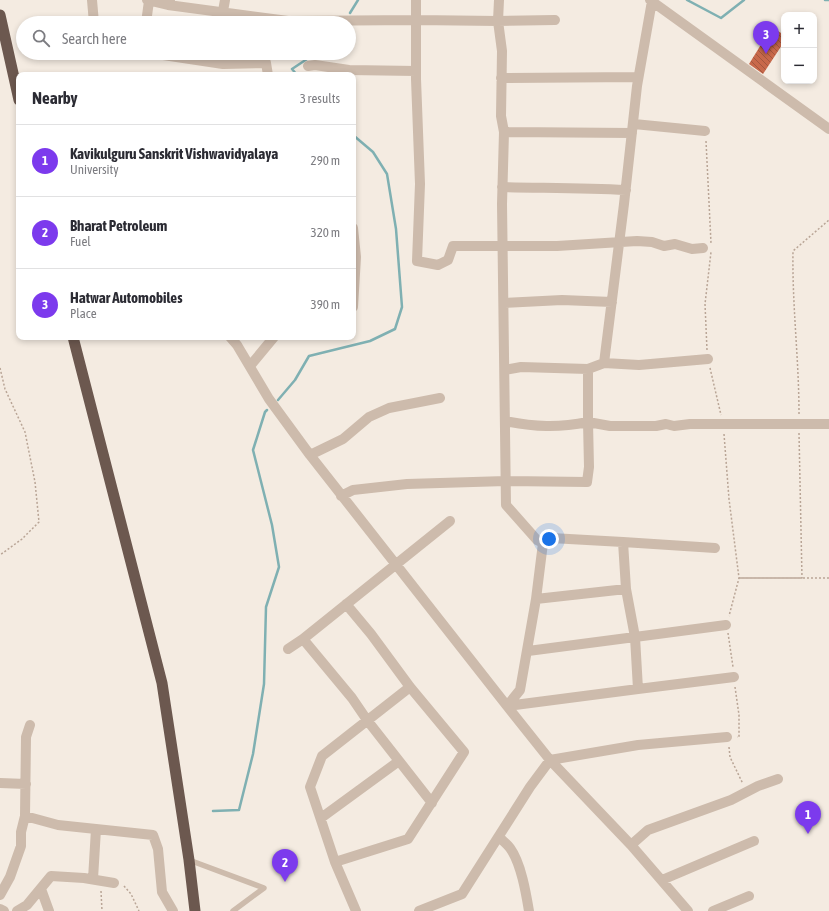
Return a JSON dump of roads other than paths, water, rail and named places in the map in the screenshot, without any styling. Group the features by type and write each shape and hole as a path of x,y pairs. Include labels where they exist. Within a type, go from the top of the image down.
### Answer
{"highway":[{"path":"0,15 16,87"},
{"path":"74,340 162,683 189,860 195,911"}],"street":[{"path":"92,0 93,16"},
{"path":"223,11 226,0"},
{"path":"416,0 416,71 420,177 417,261 438,265 448,260 453,246 503,244 557,246 619,241 652,242 664,246 675,244 692,249 703,248"},
{"path":"499,0 498,21 502,51 501,116 504,132 502,187 505,303 506,505 537,540 543,543"},
{"path":"604,363 626,190 638,77 651,0 829,129"},
{"path":"147,16 148,1 223,11 243,16"},
{"path":"356,20 555,20"},
{"path":"196,60 223,64 266,63"},
{"path":"265,60 268,72"},
{"path":"308,66 315,65 349,70 416,71"},
{"path":"501,78 638,77"},
{"path":"504,132 633,129 705,131"},
{"path":"502,187 626,190"},
{"path":"505,303 562,300 612,302"},
{"path":"233,340 269,399 310,455 395,565 550,760 631,845 688,911"},
{"path":"250,366 272,340"},
{"path":"505,370 521,367 588,369 604,363 639,365 708,360"},
{"path":"342,496 353,490 407,484 506,481 587,482 589,451 588,369"},
{"path":"310,455 343,438 369,417 389,408 440,398"},
{"path":"505,421 533,426 566,426 588,422 610,426 799,423 829,424"},
{"path":"288,649 303,640 450,521"},
{"path":"543,543 551,538 715,548"},
{"path":"623,542 626,589 635,637 638,689"},
{"path":"507,706 520,690 536,600 543,543"},
{"path":"536,600 626,589"},
{"path":"335,862 408,840 464,752 410,687 371,634 346,604"},
{"path":"528,651 726,625"},
{"path":"303,640 344,687 367,720 432,804"},
{"path":"507,706 734,677"},
{"path":"356,911 335,862 310,787 322,756 410,687"},
{"path":"0,895 10,878 21,846 21,832 25,816 26,737 30,724"},
{"path":"419,911 462,894 530,787 550,760 638,744 727,737"},
{"path":"321,818 400,761"},
{"path":"631,845 648,830 685,815 731,800 778,778"},
{"path":"0,783 26,784"},
{"path":"25,816 58,825 153,834 158,849 162,892 173,911"},
{"path":"92,879 96,829"},
{"path":"499,837 511,849 516,861 525,889 528,911"},
{"path":"662,880 754,841"},
{"path":"17,911 27,905 42,889 50,876 92,879 114,883"},
{"path":"42,889 49,911"},
{"path":"713,911 749,896"},
{"path":"0,909 4,911"}],"lane":[{"path":"189,860 264,888 233,911"}],"waterway":[{"path":"350,13 358,0"},
{"path":"687,0 721,18 744,0"},
{"path":"294,72 292,69 306,60"},
{"path":"278,400 295,380 309,356 370,341 395,329 402,307 396,229 387,174 373,152 356,138"},
{"path":"213,811 239,810 253,754 264,684 266,607 279,567 272,525 253,450 265,412 267,410"}],"place":[{"name":"Hatwar Automobiles","path":"766,54"},
{"name":"Kavikulguru Sanskrit Vishwavidyalaya","path":"808,834"},
{"name":"Bharat Petroleum","path":"285,882"}]}
